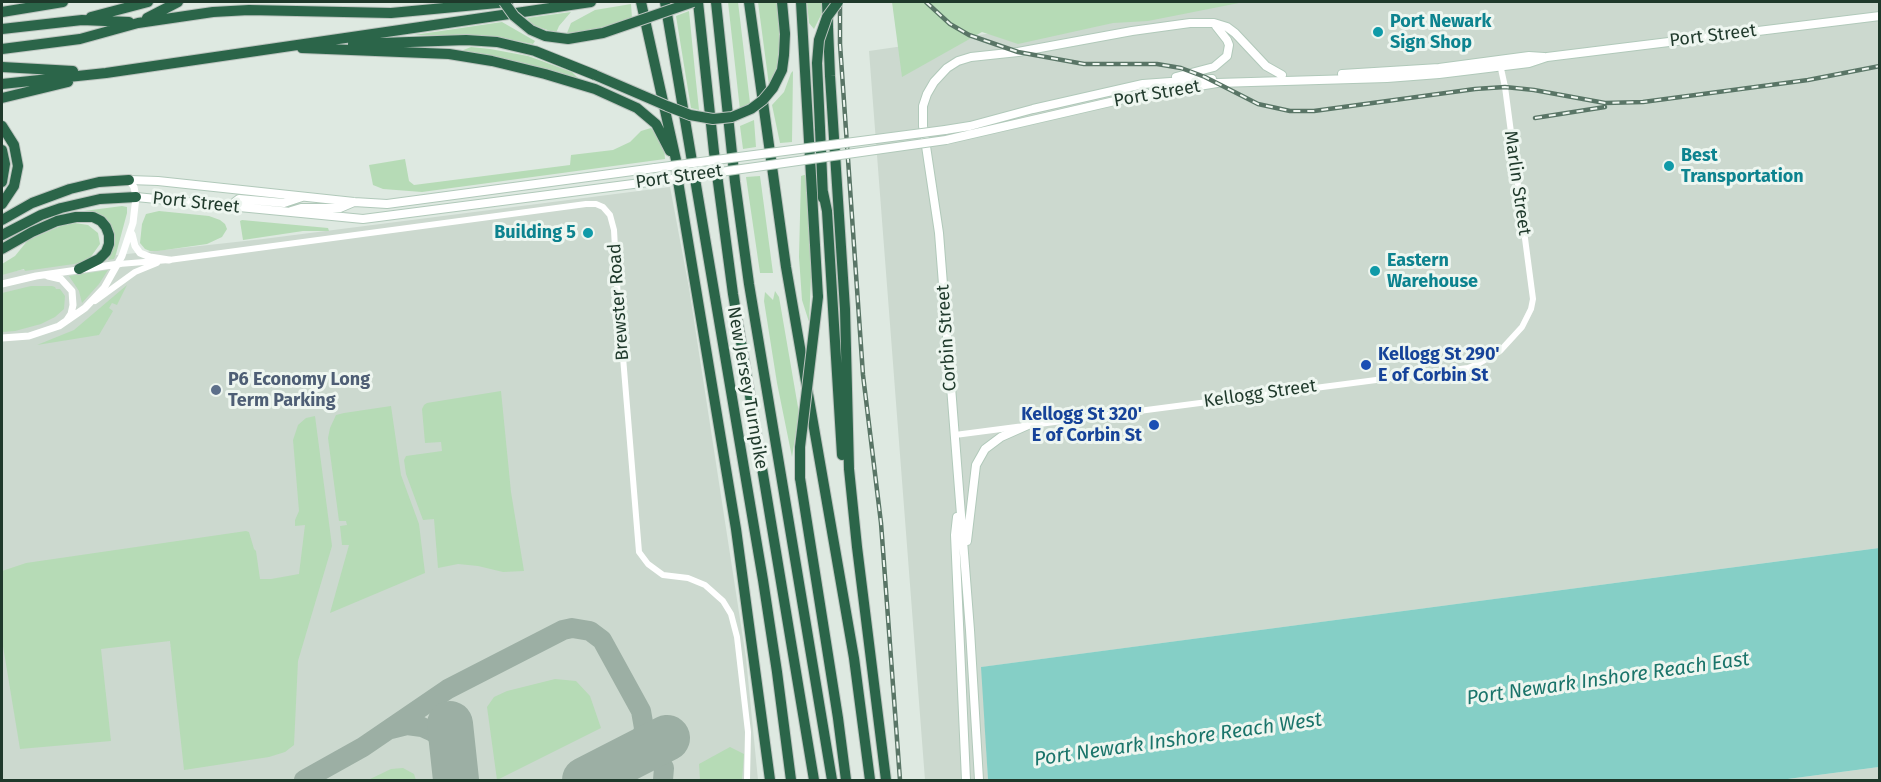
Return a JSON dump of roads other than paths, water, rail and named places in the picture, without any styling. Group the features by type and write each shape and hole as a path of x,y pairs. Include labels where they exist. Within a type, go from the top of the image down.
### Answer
{"highway":[{"path":"2,12 63,2"},
{"path":"2,29 82,20 148,2"},
{"path":"82,20 138,23 178,2"},
{"path":"2,49 80,39 138,23 235,10 391,13 506,2 514,16 531,30 545,36 568,39 603,33 693,2"},
{"path":"2,84 106,73 278,46 591,2"},
{"path":"640,2 676,160 736,529 770,780"},
{"name":"New Jersey Turnpike","path":"665,2 763,580 791,780"},
{"name":"New Jersey Turnpike","path":"698,2 730,275 813,780"},
{"name":"New Jersey Turnpike","path":"717,2 735,182 749,284 832,780"},
{"path":"749,2 784,256 854,658 870,780"},
{"path":"278,46 451,40 513,45 535,51 690,115 713,119 732,117 752,109 773,88 782,70 784,56 785,34 782,2"},
{"path":"801,2 818,297"},
{"path":"827,2 846,325 848,452 857,547 886,780"},
{"path":"838,2 824,24 817,48 817,71 842,456 851,522 857,547"},
{"path":"278,46 456,54 523,68 588,87 629,104 650,118 664,138 677,175"},
{"path":"2,67 106,73"},
{"path":"2,98 106,73"},
{"path":"2,126 14,145 18,165 14,186 2,204"},
{"path":"2,150 5,164 2,182"},
{"path":"2,220 32,203 70,189 99,182 129,180"},
{"path":"824,192 822,274 800,447 800,478 846,780"},
{"path":"2,235 41,215 61,208 100,200 136,197"},
{"path":"2,249 49,224 89,216 97,219 106,227 109,244 99,259 79,269"},
{"path":"763,737 764,780"}],"main road":[{"name":"Port Street","path":"1318,78 1500,64 1529,56 1547,57 1880,16"},
{"path":"1207,22 1219,24 1235,33 1266,66 1282,75"},
{"path":"1143,84 1204,71 1222,62 1229,51 1227,40 1221,29 1207,22"},
{"name":"Corbin Street","path":"980,780 939,233 923,126 923,106 934,82 952,64 964,59 1018,52 1132,31 1207,22"},
{"path":"1213,81 1282,75 1318,78"},
{"path":"1213,81 1318,78"},
{"name":"Port Street","path":"129,180 158,181 354,202 402,203 945,130 1143,84 1213,81"},
{"name":"Port Street","path":"136,197 287,213 373,218 946,141 1132,97 1213,81"},
{"path":"233,207 239,199 284,203 304,196"},
{"path":"287,213 301,208 340,208 354,202"},
{"path":"965,563 976,465 985,449 1001,437 1028,425"},
{"name":"Corbin Street","path":"959,495 955,535 966,780"}],"street":[{"name":"Marlin Street","path":"1500,64 1533,299"},
{"name":"Brewster Road","path":"85,308 104,288 119,264 132,230 136,197 134,187 129,180"},
{"name":"Brewster Road","path":"2,284 79,269 169,260 586,204 596,204 606,210 612,218 614,230 639,552 648,564 663,574 688,578 705,585 723,601 731,614 737,637 748,732 747,780"},
{"path":"132,230 135,246 140,253 169,260"},
{"name":"Brewster Road","path":"2,338 35,335 64,323 135,273 169,260"},
{"path":"36,276 61,279 70,287 74,304 71,314 64,323"},
{"name":"Kellogg Street","path":"955,435 1468,368 1494,355 1514,337 1531,309 1533,299"}],"water":[{"path":"1879,548 1879,767 1780,780 988,780 981,667"}],"railway":[{"path":"840,2 840,44 863,375 881,523 900,780"},
{"path":"926,2 950,24 969,35 1018,52 1084,64 1157,64 1181,68 1205,77 1258,104 1290,111 1314,111 1505,87 1605,103 1643,102 1808,80 1880,66"},
{"path":"1535,118 1605,107"}],"place":[{"name":"Port Newark Sign Shop","path":"1378,32"},
{"name":"Best Transportation","path":"1669,166"},
{"name":"Building 5","path":"588,233"},
{"name":"Eastern Warehouse","path":"1375,271"},
{"name":"Kellogg St 290' E of Corbin St","path":"1366,365"},
{"name":"P6 Economy Long Term Parking","path":"216,390"},
{"name":"Kellogg St 320' E of Corbin St","path":"1154,425"}],"water label":[{"name":"Port Newark Inshore Reach East","path":"1608,679"},
{"name":"Port Newark Inshore Reach West","path":"1178,740"}]}
